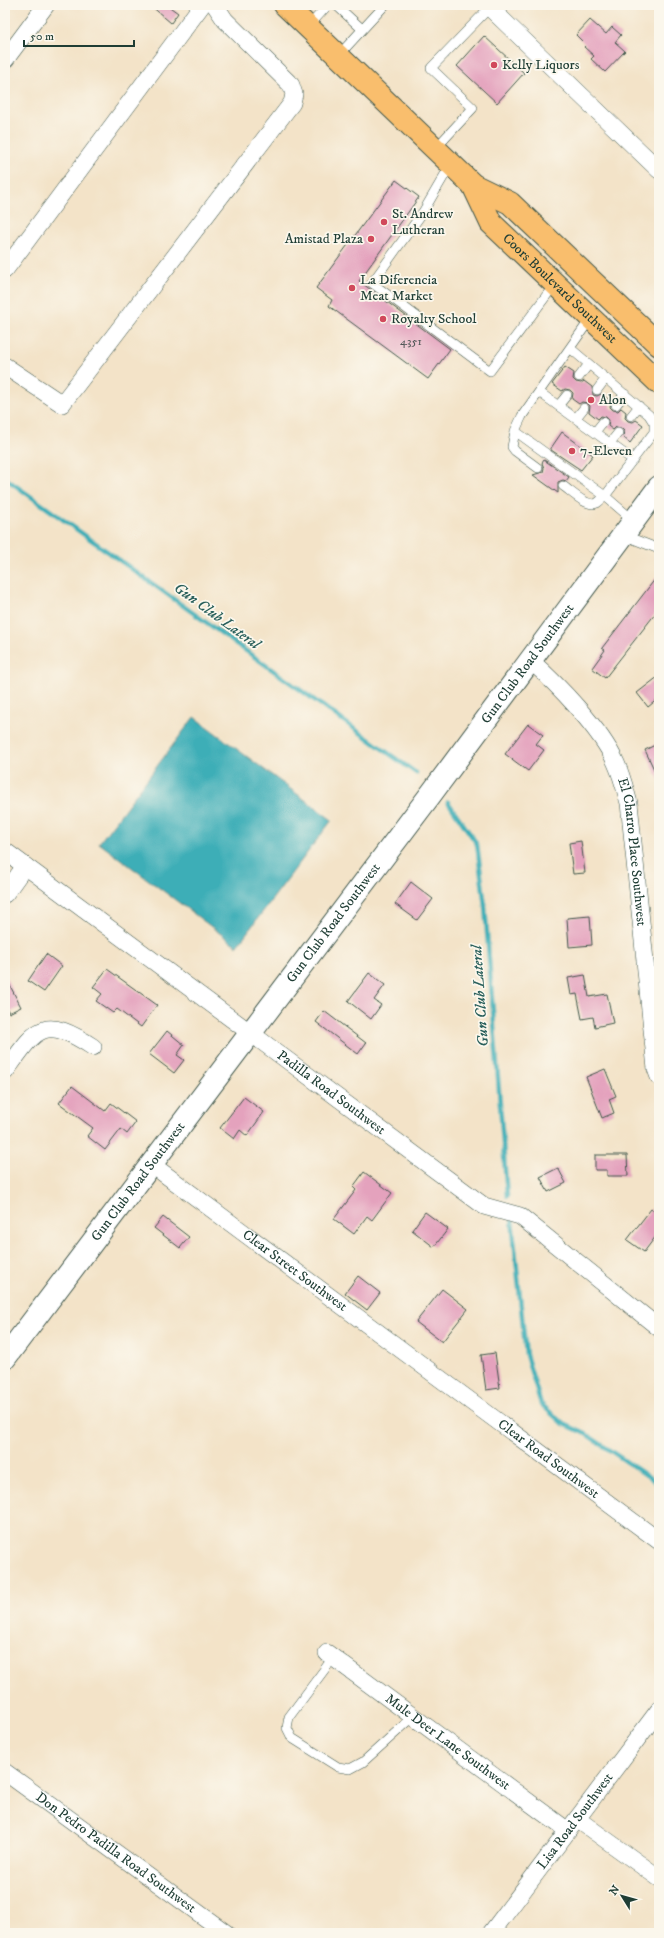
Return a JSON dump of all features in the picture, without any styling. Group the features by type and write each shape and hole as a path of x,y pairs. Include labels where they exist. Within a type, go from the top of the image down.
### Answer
{"main road":[{"name":"Coors Boulevard Southwest","path":"284,5 473,185 510,203 659,345"},
{"name":"Coors Boulevard Southwest","path":"473,185 490,223 659,383"}],"street":[{"path":"5,60 46,5"},
{"path":"5,270 202,5"},
{"path":"5,366 62,404 292,103 294,94 291,85 225,20 215,5"},
{"path":"488,6 659,170"},
{"name":"Gun Club Road Southwest","path":"5,1358 659,487"},
{"name":"El Charro Place Southwest","path":"530,660 557,685 601,738 615,761 624,782 629,803 649,1015 656,1069 659,1077"},
{"name":"Padilla Road Southwest","path":"5,851 484,1206 520,1216 659,1328"},
{"path":"5,894 25,866"},
{"path":"5,1072 27,1041 37,1033 47,1028 66,1031 93,1047"},
{"name":"Clear Street Southwest","path":"151,1164 438,1378"},
{"name":"Clear Road Southwest","path":"438,1378 659,1541"},
{"name":"Mule Deer Lane Southwest","path":"330,1655 413,1717 573,1825 659,1878"},
{"name":"Lisa Road Southwest","path":"491,1933 659,1710"},
{"name":"Don Pedro Padilla Road Southwest","path":"5,1772 226,1933"}],"lane":[{"path":"308,27 328,5"},
{"path":"336,5 363,28"},
{"path":"338,56 385,5"},
{"path":"435,149 473,108 431,68 488,6"},
{"path":"451,164 423,212 372,283 490,371 555,284"},
{"path":"538,468 515,451 512,447 515,431 522,416 591,318"},
{"path":"563,486 591,504 597,503 605,496 654,432 654,423 649,415 570,348"},
{"path":"580,377 590,364"},
{"path":"597,390 606,378"},
{"path":"540,392 633,460"},
{"path":"616,405 625,394"},
{"path":"558,406 567,395"},
{"path":"631,416 639,406"},
{"path":"576,418 584,408"},
{"path":"595,432 603,422"},
{"path":"515,431 605,496 628,528 659,549"},
{"path":"610,443 618,433"},
{"path":"330,1655 289,1716 287,1728 292,1738 338,1767 350,1770 363,1762 413,1717"}],"water":[{"path":"194,717 332,820 237,946 99,843"}],"building":[{"path":"150,5 167,5 178,13 171,23"},
{"path":"590,20 606,34 612,27 621,35 615,42 625,51 605,72 591,59 594,56 584,47 586,45 576,35"},
{"path":"484,36 524,73 497,103 457,66"},
{"name":"Amistad Plaza","path":"396,180 419,197 359,281 450,349 428,379 329,306 332,300 316,288"},
{"name":"Alon","path":"565,367 574,373 573,379 576,382 581,383 584,381 592,387 593,395 597,396 601,394 611,401 610,407 613,410 618,411 621,408 626,412 625,418 628,421 633,422 636,420 643,425 630,443 623,437 624,431 621,428 616,427 613,430 608,426 609,420 606,417 601,416 598,419 589,412 590,406 587,403 582,402 579,404 572,399 573,393 570,390 565,389 562,391 552,384"},
{"name":"7-Eleven","path":"562,432 593,455 581,470 551,450"},
{"path":"544,460 569,477 566,481 563,480 558,482 558,493 533,475 543,472 544,468 542,463"},
{"path":"659,574 659,609 605,678 592,668 605,650 602,648"},
{"path":"659,676 659,698 648,707 637,693"},
{"path":"528,724 543,735 536,744 544,750 528,771 505,754"},
{"path":"659,743 659,780 645,750"},
{"path":"581,841 585,873 573,874 569,843"},
{"path":"411,882 433,899 417,920 395,904"},
{"path":"590,916 592,945 569,947 567,918"},
{"path":"46,954 62,966 44,992 28,981"},
{"path":"107,969 157,1005 141,1027 117,1009 113,1013 96,1001 102,994 93,987"},
{"path":"369,973 385,985 374,1000 381,1005 371,1019 348,1001"},
{"path":"585,975 589,997 607,994 613,1023 595,1027 593,1017 582,1019 577,994 571,995 568,978"},
{"path":"5,976 21,1007 9,1013 5,1005"},
{"path":"324,1011 366,1043 358,1054 316,1022"},
{"path":"167,1031 184,1045 177,1055 184,1060 174,1073 149,1054"},
{"path":"605,1069 616,1096 609,1099 614,1113 602,1118 586,1077"},
{"path":"72,1086 105,1111 111,1103 136,1122 127,1134 121,1129 105,1150 87,1136 93,1128 59,1103"},
{"path":"244,1097 264,1112 247,1136 240,1130 234,1139 220,1128"},
{"path":"595,1155 627,1155 628,1176 607,1176 607,1170 595,1170"},
{"path":"558,1168 566,1183 548,1192 540,1177"},
{"path":"364,1172 392,1193 372,1220 367,1216 354,1234 334,1219 356,1190 353,1187"},
{"path":"651,1209 659,1215 659,1232 644,1252 627,1240"},
{"path":"425,1212 448,1229 434,1247 412,1230"},
{"path":"163,1217 189,1237 180,1248 154,1228"},
{"path":"358,1276 380,1293 367,1310 345,1293"},
{"path":"442,1289 468,1309 442,1342 416,1322"},
{"path":"495,1353 500,1388 486,1390 481,1355"}],"waterway":[{"name":"Gun Club Lateral","path":"5,478 416,773"},
{"name":"Gun Club Lateral","path":"448,802 477,844 485,906 507,1196"},
{"name":"Gun Club Lateral","path":"512,1220 526,1355 541,1404 562,1423 586,1434 659,1484"}],"place":[{"name":"Kelly Liquors","path":"494,65"},
{"name":"St. Andrew Lutheran","path":"384,222"},
{"name":"Amistad Plaza","path":"371,239"},
{"name":"La Diferencia Meat Market","path":"352,288"},
{"name":"Royalty School","path":"383,319"},
{"name":"Alon","path":"591,400"},
{"name":"7-Eleven","path":"572,451"}]}
